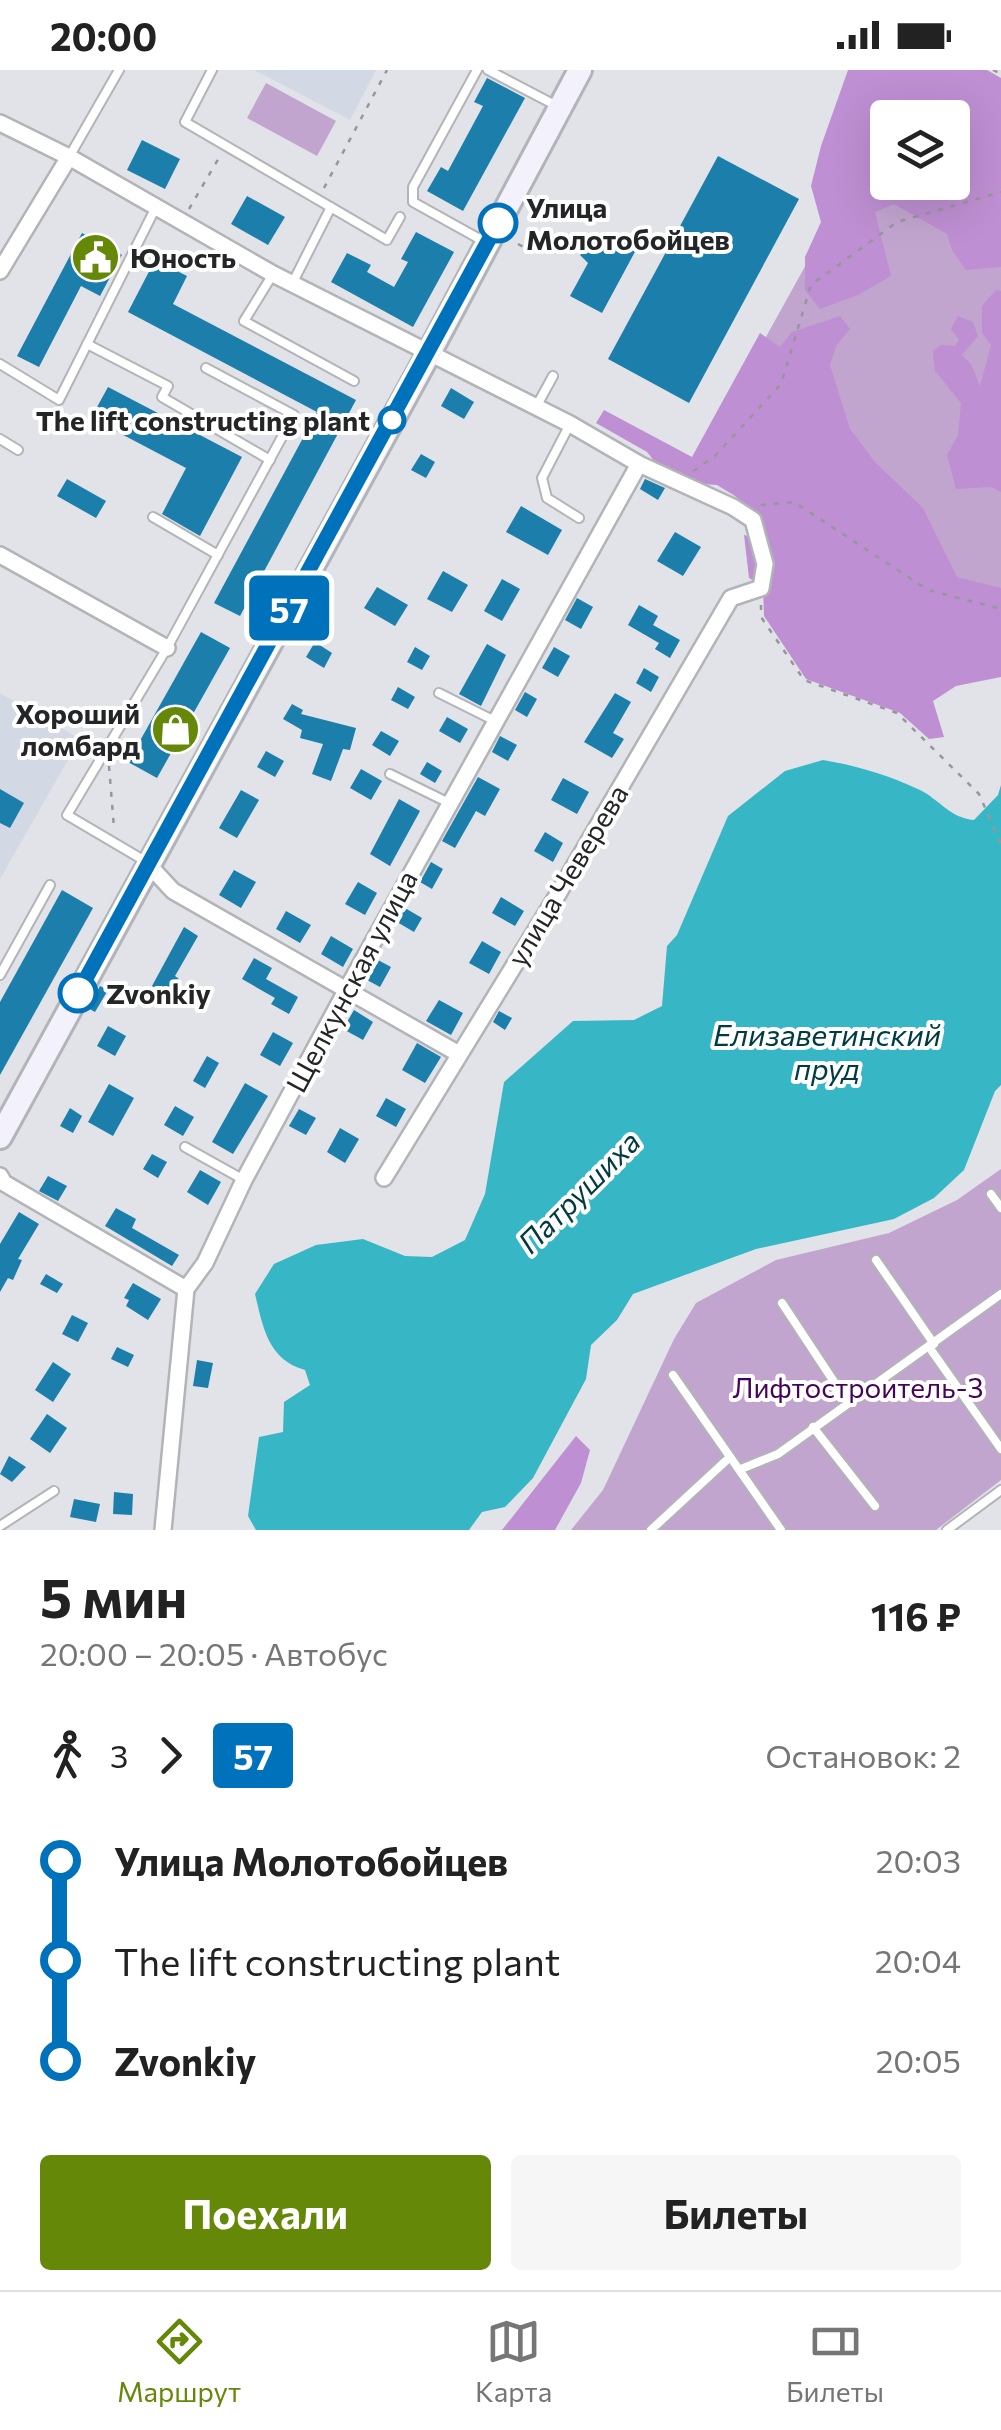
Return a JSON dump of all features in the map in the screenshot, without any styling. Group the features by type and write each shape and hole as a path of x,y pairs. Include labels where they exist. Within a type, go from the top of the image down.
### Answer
{"main road":[{"path":"0,1137 580,70"}],"street":[{"path":"0,123 69,157 292,284 570,424 640,464 733,506 753,520 765,564 761,588"},
{"path":"0,271 69,157"},
{"name":"Щелкунская улица","path":"163,1530 186,1289 205,1263 244,1180 449,802 640,464"},
{"path":"0,555 167,648"},
{"name":"улица Чеверева","path":"384,1178 558,894 732,598 761,588"},
{"path":"148,864 173,890 459,1054"},
{"path":"0,1176 4,1183 186,1289"}],"lane":[{"path":"69,157 119,70"},
{"path":"212,70 185,122 387,240 400,216"},
{"path":"476,70 413,188 413,202 487,244"},
{"path":"488,70 559,107"},
{"path":"0,364 58,400 156,207"},
{"path":"292,284 331,207"},
{"path":"273,274 244,322 354,381"},
{"path":"87,344 168,386 162,397 270,460"},
{"path":"148,864 67,815 167,648 294,415 206,368"},
{"path":"536,407 553,376"},
{"path":"570,424 542,478 548,498 579,518"},
{"path":"0,439 18,450"},
{"path":"152,517 218,555"},
{"path":"440,693 495,721"},
{"path":"390,774 449,802"},
{"path":"0,975 50,885"},
{"path":"185,1147 244,1180"},
{"path":"991,1194 1001,1208"},
{"path":"876,1260 1001,1448"},
{"path":"741,1469 778,1454 1001,1294"},
{"path":"782,1303 848,1404"},
{"path":"673,1375 781,1530"},
{"path":"813,1428 875,1506"},
{"path":"651,1530 730,1457"},
{"path":"947,1530 1001,1490"},
{"path":"0,1526 54,1491"}],"path":[{"path":"318,200 386,70"},
{"path":"993,70 1001,74"},
{"path":"182,222 226,146"},
{"path":"679,481 715,456 781,384 810,285 897,222 1001,192"},
{"path":"518,244 538,255"},
{"path":"733,506 794,502 928,590 1001,609"},
{"path":"761,588 761,617 804,680 897,713 978,794 1001,844"},
{"path":"107,748 116,844"}],"shaded area":[{"path":"254,70 376,70 350,120"},
{"path":"848,70 987,70 1001,78 1001,267 966,270 952,250 947,234 894,204 875,212 891,276 858,295 820,309 805,290 805,257 821,222 811,186"},
{"path":"996,290 1001,291 1001,492 991,487 956,489 947,455 958,435 961,403 935,371 933,351 941,345 955,346 959,340 951,329 958,316 973,322 978,336 962,355 971,364 980,386 991,345 982,333 982,306"},
{"path":"840,316 850,329 836,346 830,365 850,429 875,462 923,508 957,577 1001,588 1001,677 956,686 933,701 944,737 929,739 900,713 806,679 764,616 763,586 749,578 744,535 754,538 759,518 717,485 700,484 655,462 647,452 596,423 604,410 692,457 760,333 780,347 792,332"},
{"path":"0,693 80,739 0,879"},
{"path":"576,1436 590,1450 581,1483 555,1530 502,1530"}],"green space":[{"path":"914,70 1001,86 1001,655 697,461 870,149 870,200 970,200 970,100 897,100"},
{"path":"266,83 336,121 317,156 247,118"},
{"name":"Лифтостроитель-3","path":"1001,1169 1001,1480 936,1530 571,1530 603,1490 674,1339 696,1303 776,1260 889,1233 957,1200"}],"water":[{"name":"Елизаветинский пруд","path":"823,760 896,780 927,794 958,816 974,820 998,795 1001,785 1001,1085 995,1091 964,1170 934,1198 894,1219 756,1249 633,1294 617,1320 591,1345 586,1379 533,1478 505,1507 482,1512 469,1530 256,1530 248,1516 259,1437 283,1432 284,1402 310,1385 305,1370 283,1359 275,1350 261,1318 255,1294 274,1264 316,1245 363,1239 405,1256 432,1257 465,1240 485,1194 504,1082 573,1021 634,1020 662,1006 667,946 677,935 728,816 785,771"}],"building":[{"path":"487,78 525,98 463,211 427,191 441,167 448,171 483,106 474,102"},
{"path":"142,140 180,159 165,189 127,170"},
{"path":"718,156 799,199 689,403 608,359"},
{"path":"247,196 285,217 268,245 231,224"},
{"path":"416,232 454,252 413,327 331,282 347,253 371,265 367,272 394,287 408,262 401,259"},
{"path":"605,232 637,248 602,313 570,296 588,263 580,255 592,244 597,249"},
{"path":"82,233 122,255 100,296 81,286 39,367 17,356"},
{"path":"155,260 187,276 173,304 356,400 240,616 214,603 317,412 128,312"},
{"path":"108,387 242,457 200,536 162,514 186,468 91,418"},
{"path":"451,388 474,402 464,419 441,406"},
{"path":"421,454 435,462 426,478 411,470"},
{"path":"67,479 106,501 96,518 57,496"},
{"path":"645,479 665,488 658,500 640,489"},
{"path":"521,506 562,530 548,555 506,532"},
{"path":"675,532 701,547 683,576 657,561"},
{"path":"443,571 468,585 452,612 427,599"},
{"path":"502,579 520,589 502,621 484,611"},
{"path":"377,587 408,605 395,626 364,608"},
{"path":"577,598 593,607 581,629 565,620"},
{"path":"639,605 658,616 653,625 680,640 670,658 655,649 659,643 628,625"},
{"path":"201,632 230,648 157,778 128,762"},
{"path":"315,642 332,653 324,668 306,657"},
{"path":"487,644 506,655 481,706 459,694"},
{"path":"415,647 430,656 422,670 407,662"},
{"path":"554,647 570,656 558,677 542,668"},
{"path":"644,668 659,677 651,692 636,683"},
{"path":"398,687 415,697 408,709 391,700"},
{"path":"525,692 537,699 527,717 515,710"},
{"path":"615,693 631,702 613,733 624,739 612,758 584,742"},
{"path":"292,704 303,710 301,714 356,728 350,750 343,749 331,781 312,774 323,744 300,738 302,730 283,719"},
{"path":"447,717 468,729 460,743 439,731"},
{"path":"381,731 399,741 390,756 372,745"},
{"path":"500,736 517,745 508,761 492,752"},
{"path":"266,751 284,761 275,777 257,767"},
{"path":"427,762 442,771 435,783 420,774"},
{"path":"361,769 382,781 371,800 350,788"},
{"path":"478,777 500,789 485,816 476,811 455,848 442,841"},
{"path":"563,778 589,792 577,814 551,800"},
{"path":"0,789 24,803 10,828 0,823"},
{"path":"241,790 259,800 237,838 219,828"},
{"path":"399,799 420,811 390,866 370,854"},
{"path":"545,832 563,843 553,862 534,851"},
{"path":"431,862 443,869 432,889 420,882"},
{"path":"234,870 256,882 241,908 219,895"},
{"path":"358,882 377,893 365,915 345,904"},
{"path":"62,890 93,908 0,1075 0,1002"},
{"path":"501,897 524,911 515,926 492,913"},
{"path":"405,908 422,918 414,932 397,922"},
{"path":"286,911 311,925 300,943 276,929"},
{"path":"184,927 198,936 175,976 179,979 169,996 152,986"},
{"path":"331,936 353,949 343,967 321,954"},
{"path":"482,941 501,952 489,974 469,963"},
{"path":"254,958 272,968 266,979 298,997 289,1014 271,1004 275,998 242,979"},
{"path":"378,960 391,967 380,987 367,980"},
{"path":"100,986 108,990 95,1012 88,1008"},
{"path":"439,1000 463,1013 451,1035 426,1021"},
{"path":"354,1010 373,1022 363,1040 343,1029"},
{"path":"499,1011 512,1018 505,1030 493,1022"},
{"path":"108,1026 126,1036 115,1056 97,1046"},
{"path":"273,1032 293,1043 280,1066 260,1055"},
{"path":"417,1043 441,1057 425,1083 402,1070"},
{"path":"207,1056 219,1063 205,1088 193,1081"},
{"path":"245,1083 268,1096 233,1154 212,1142"},
{"path":"109,1084 134,1098 113,1136 88,1122"},
{"path":"386,1098 406,1109 396,1127 376,1116"},
{"path":"175,1106 194,1117 183,1136 164,1125"},
{"path":"70,1108 82,1116 73,1133 60,1126"},
{"path":"299,1109 316,1118 306,1135 289,1126"},
{"path":"340,1128 359,1139 345,1163 327,1152"},
{"path":"152,1154 167,1162 158,1178 143,1169"},
{"path":"200,1170 221,1182 208,1205 187,1192"},
{"path":"48,1176 67,1186 58,1201 39,1191"},
{"path":"116,1208 136,1219 132,1228 179,1255 172,1266 105,1226"},
{"path":"19,1212 39,1224 18,1259 22,1260 13,1280 8,1278 0,1292 0,1244"},
{"path":"46,1274 63,1284 57,1293 40,1284"},
{"path":"133,1283 161,1299 148,1320 126,1306 129,1300 124,1298"},
{"path":"72,1315 88,1323 78,1342 62,1334"},
{"path":"117,1347 134,1355 128,1367 111,1359"},
{"path":"197,1360 213,1363 208,1388 193,1386"},
{"path":"53,1362 71,1374 53,1402 35,1390"},
{"path":"47,1414 67,1428 50,1453 30,1439"},
{"path":"9,1456 26,1467 12,1482 0,1474"},
{"path":"114,1492 133,1494 132,1515 113,1514"},
{"path":"74,1499 100,1504 96,1522 70,1517"}],"bus line":[{"name":"57","path":"78,993 498,223"}],"place":[{"name":"Улица Молотобойцев","path":"498,223"},
{"name":"Юность","path":"95,257"},
{"name":"The lift constructing plant","path":"392,420"},
{"name":"Хороший ломбард","path":"175,729"},
{"name":"Zvonkiy","path":"78,993"}],"water label":[{"name":"Патрушиха","path":"578,1191"}]}
